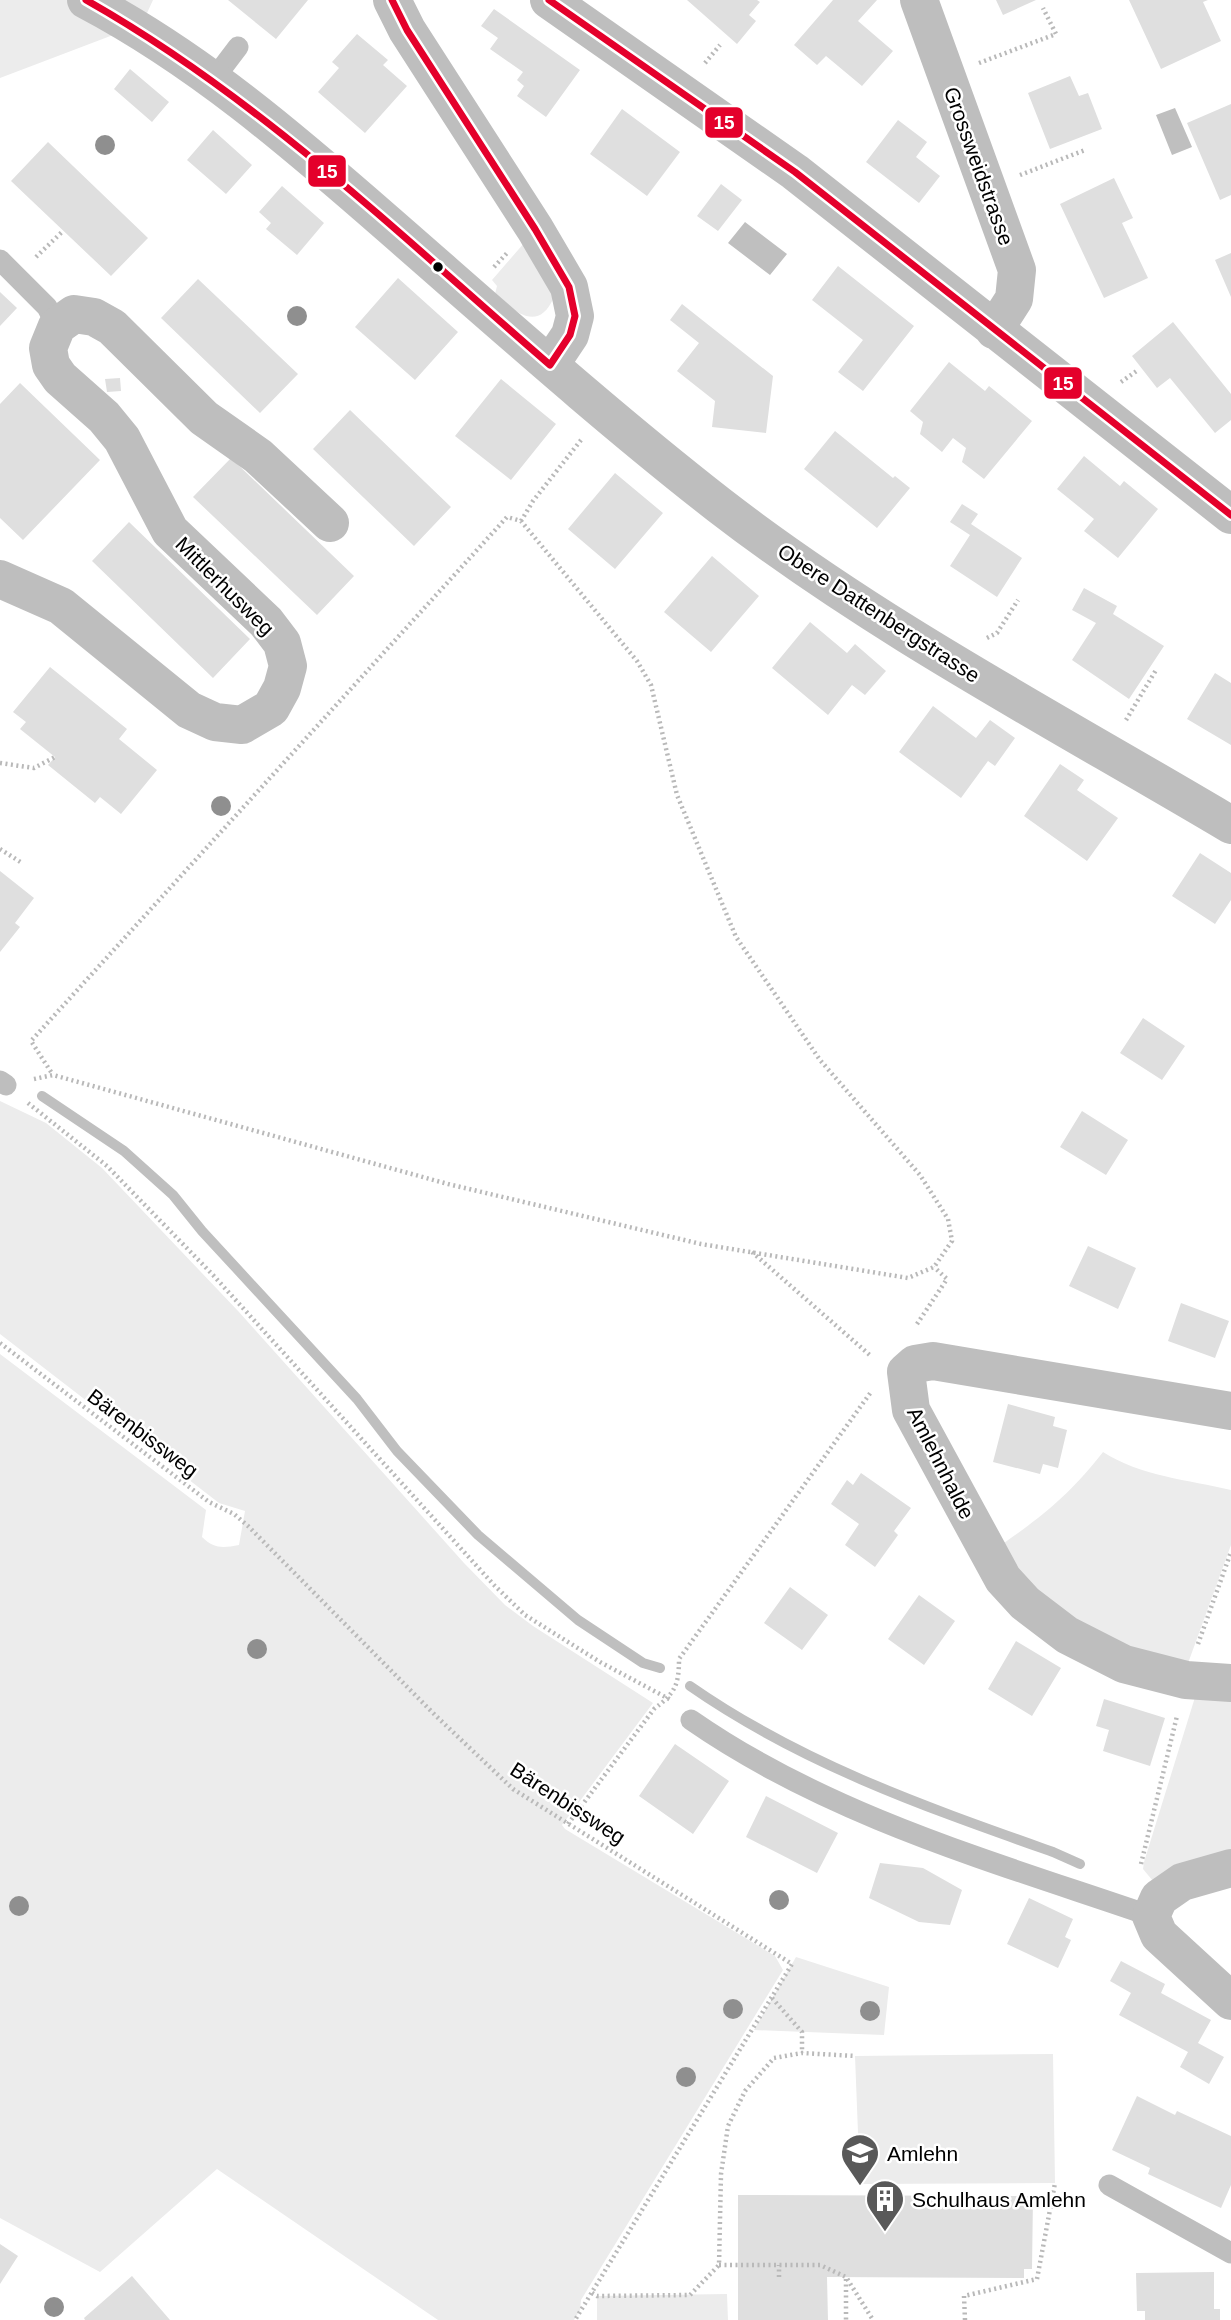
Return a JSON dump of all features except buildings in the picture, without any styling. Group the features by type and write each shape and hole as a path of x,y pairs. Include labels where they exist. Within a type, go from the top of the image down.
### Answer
{"street":[{"path":"392,0 407,30 535,229 569,287 575,316 570,335 550,365"},
{"path":"549,0 794,172 1231,515"},
{"name":"Grossweidstrasse","path":"919,0 1017,270 1014,299 994,330"},
{"name":"Obere Dattenbergstrasse","path":"98,6 213,80 308,154 550,365 718,504 823,580 915,640 1231,825"},
{"path":"57,326 74,314 94,317 112,327 204,418 258,456 330,523"},
{"name":"Mittlerhusweg","path":"0,579 61,606 189,710 215,722 242,725 271,708 282,688 288,666 282,643 266,622 170,531 122,439 104,418 60,378 51,365 48,348 57,326"},
{"name":"Amlehnhalde","path":"1231,1411 933,1362 915,1364 906,1372 911,1410 1003,1579 1026,1603 1067,1635 1124,1664 1186,1680 1231,1683"},
{"path":"1231,1868 1182,1882 1155,1907 1159,1935 1231,2001"}],"lane":[{"path":"213,80 238,47"},
{"path":"0,260 47,307 57,326"},
{"path":"691,1720 726,1744 825,1797 940,1844 1155,1907"},
{"path":"1109,2185 1231,2253"}],"path":[{"path":"975,64 1056,34 1043,8"},
{"path":"1009,180 1085,150"},
{"path":"491,271 514,246"},
{"path":"521,521 583,436"},
{"path":"3,1083 53,1075 448,1184 701,1244 908,1278 934,1266 952,1241 948,1219 920,1175 820,1060 736,937 677,795 651,685 637,661 521,521 507,517 31,1041 53,1075"},
{"path":"978,640 997,633 1018,600"},
{"path":"1120,727 1156,670"},
{"path":"0,763 34,768 55,757"},
{"path":"0,849 22,863"},
{"path":"3,1083 107,1166 213,1275 494,1585 525,1615 600,1662 668,1698 691,1720"},
{"path":"751,1252 876,1361"},
{"path":"934,1266 947,1279"},
{"name":"Bärenbissweg","path":"0,1343 209,1502 234,1514 513,1789 792,1964 575,2320"},
{"path":"568,1824 654,1709 668,1698 679,1681 679,1659 879,1382"},
{"path":"1155,1907 1140,1867 1186,1680 1231,1552"},
{"path":"772,1998 802,2032 802,2053"},
{"path":"592,2292 597,2296 690,2295 719,2265 721,2175 728,2126 745,2091 775,2057 802,2053 855,2056"},
{"path":"965,2320 964,2296 1037,2279 1055,2183"},
{"path":"719,2265 820,2265 846,2277 873,2320"},
{"path":"779,2265 779,2277"},
{"path":"846,2277 846,2320"}],"shaded area":[{"path":"0,0 153,0 142,24 0,78"},
{"path":"1175,108 1192,147 1172,155 1156,115"},
{"path":"745,222 787,254 770,275 728,243"},
{"path":"525,242 554,297 541,315 533,317 518,312 495,294 497,286 492,280"},
{"path":"0,1101 46,1123 102,1168 239,1312 464,1563 505,1605 653,1703 562,1825 775,1956 783,1970 581,2300 580,2310 574,2320 438,2320 217,2169 100,2272 0,2218 0,1354 206,1510 202,1537 211,1544 223,1547 239,1545 245,1511 219,1503 0,1334"},
{"path":"1103,1452 1149,1472 1231,1490 1231,1545 1187,1666 1079,1629 994,1550 1053,1506"},
{"path":"1196,1694 1231,1695 1231,1852 1153,1881 1143,1869 1144,1862"},
{"path":"796,1957 889,1987 884,2035 754,2030"},
{"path":"1053,2054 1055,2183 860,2184 855,2056"},
{"path":"727,2294 728,2320 597,2320 597,2296"}],"waterway":[{"path":"42,1096 124,1151 173,1195 202,1231 357,1399 397,1451 478,1535 578,1620 643,1663 660,1668"},
{"path":"690,1686 776,1739 821,1761 912,1800 1080,1864"}],"transit line":[{"name":"15","path":"86,0 149,38 269,124 383,218 550,365"},
{"name":"15","path":"392,0 407,30 535,229 569,287 575,316 570,335 550,365"},
{"name":"15","path":"549,0 795,172 1231,515"}],"place":[{"name":"Amlehn","path":"860,2187"},
{"name":"Schulhaus Amlehn","path":"885,2233"}]}
